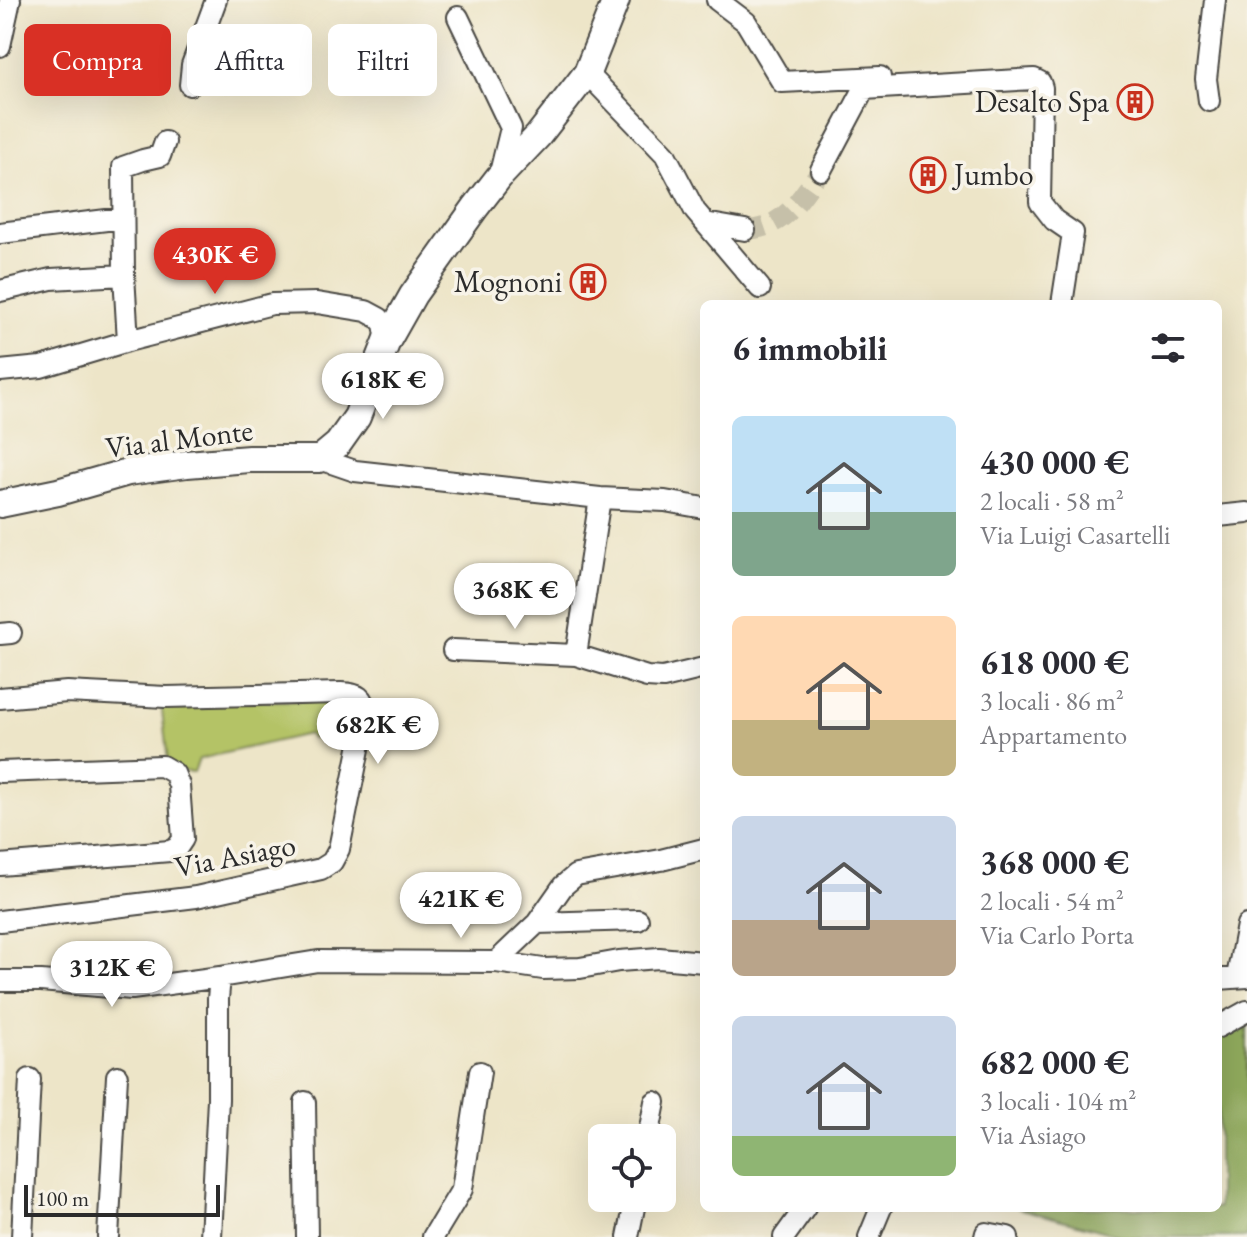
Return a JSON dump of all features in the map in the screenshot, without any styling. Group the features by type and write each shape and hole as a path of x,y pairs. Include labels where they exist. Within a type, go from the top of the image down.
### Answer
{"main road":[{"path":"320,459 352,427 387,341 413,295 499,177 538,136 587,73 617,4"},
{"name":"Via al Monte","path":"0,504 58,492 128,472 249,459 320,459"}],"street":[{"path":"0,46 10,0"},
{"path":"207,24 216,0"},
{"path":"717,0 746,22 782,82 921,75"},
{"path":"1209,101 1206,79 1215,0"},
{"path":"458,17 511,128 499,177"},
{"path":"587,73 665,154 695,211 760,288"},
{"path":"821,170 864,89 1034,79 1040,82 1040,202 1054,220 1073,233 1063,300"},
{"path":"128,341 123,167 160,156 165,142"},
{"path":"0,233 123,218"},
{"path":"705,223 745,230"},
{"path":"0,291 51,279 124,275"},
{"path":"373,314 393,310 413,295"},
{"path":"0,371 41,367 272,304 317,303 366,311 384,324 387,341"},
{"path":"352,427 349,455 355,471"},
{"path":"320,459 355,471 600,498 638,498 700,507"},
{"path":"576,655 600,498"},
{"path":"1222,516 1247,513"},
{"path":"453,650 576,655 647,677 663,678 700,669"},
{"name":"Via Asiago","path":"0,698 67,692 166,697 341,693 356,694 364,702 366,714 339,849 332,862 321,869 196,897 0,921"},
{"path":"0,772 162,766 174,773 179,785 183,839 177,848 170,851 0,865"},
{"path":"496,962 537,923 563,886 576,875 700,850"},
{"path":"537,923 638,920"},
{"path":"1234,977 1247,925"},
{"path":"0,981 41,981 132,989 318,961 496,962 543,969 580,968 659,958 700,962"},
{"path":"211,1237 220,977"},
{"path":"1222,1025 1247,1011"},
{"path":"433,1237 462,1189 480,1072"},
{"path":"108,1237 117,1076"},
{"path":"22,1237 30,1079"},
{"path":"305,1102 307,1237"},
{"path":"651,1124 655,1102"},
{"path":"628,1237 633,1212"},
{"path":"784,1237 802,1212"},
{"path":"869,1237 879,1212"},
{"path":"985,1237 986,1233 1008,1237"}],"green space":[{"path":"349,700 357,709 352,736 311,738 308,734 199,759 194,772 180,771 168,762 161,702"},
{"path":"1247,1023 1247,1237 1125,1237 1032,1212 1222,1212 1222,1035"}],"tunnel":[{"path":"745,230 759,228 781,218 821,170"}],"place":[{"name":"Desalto Spa","path":"1135,102"},
{"name":"Jumbo","path":"928,175"},
{"name":"Mognoni","path":"588,282"}]}
